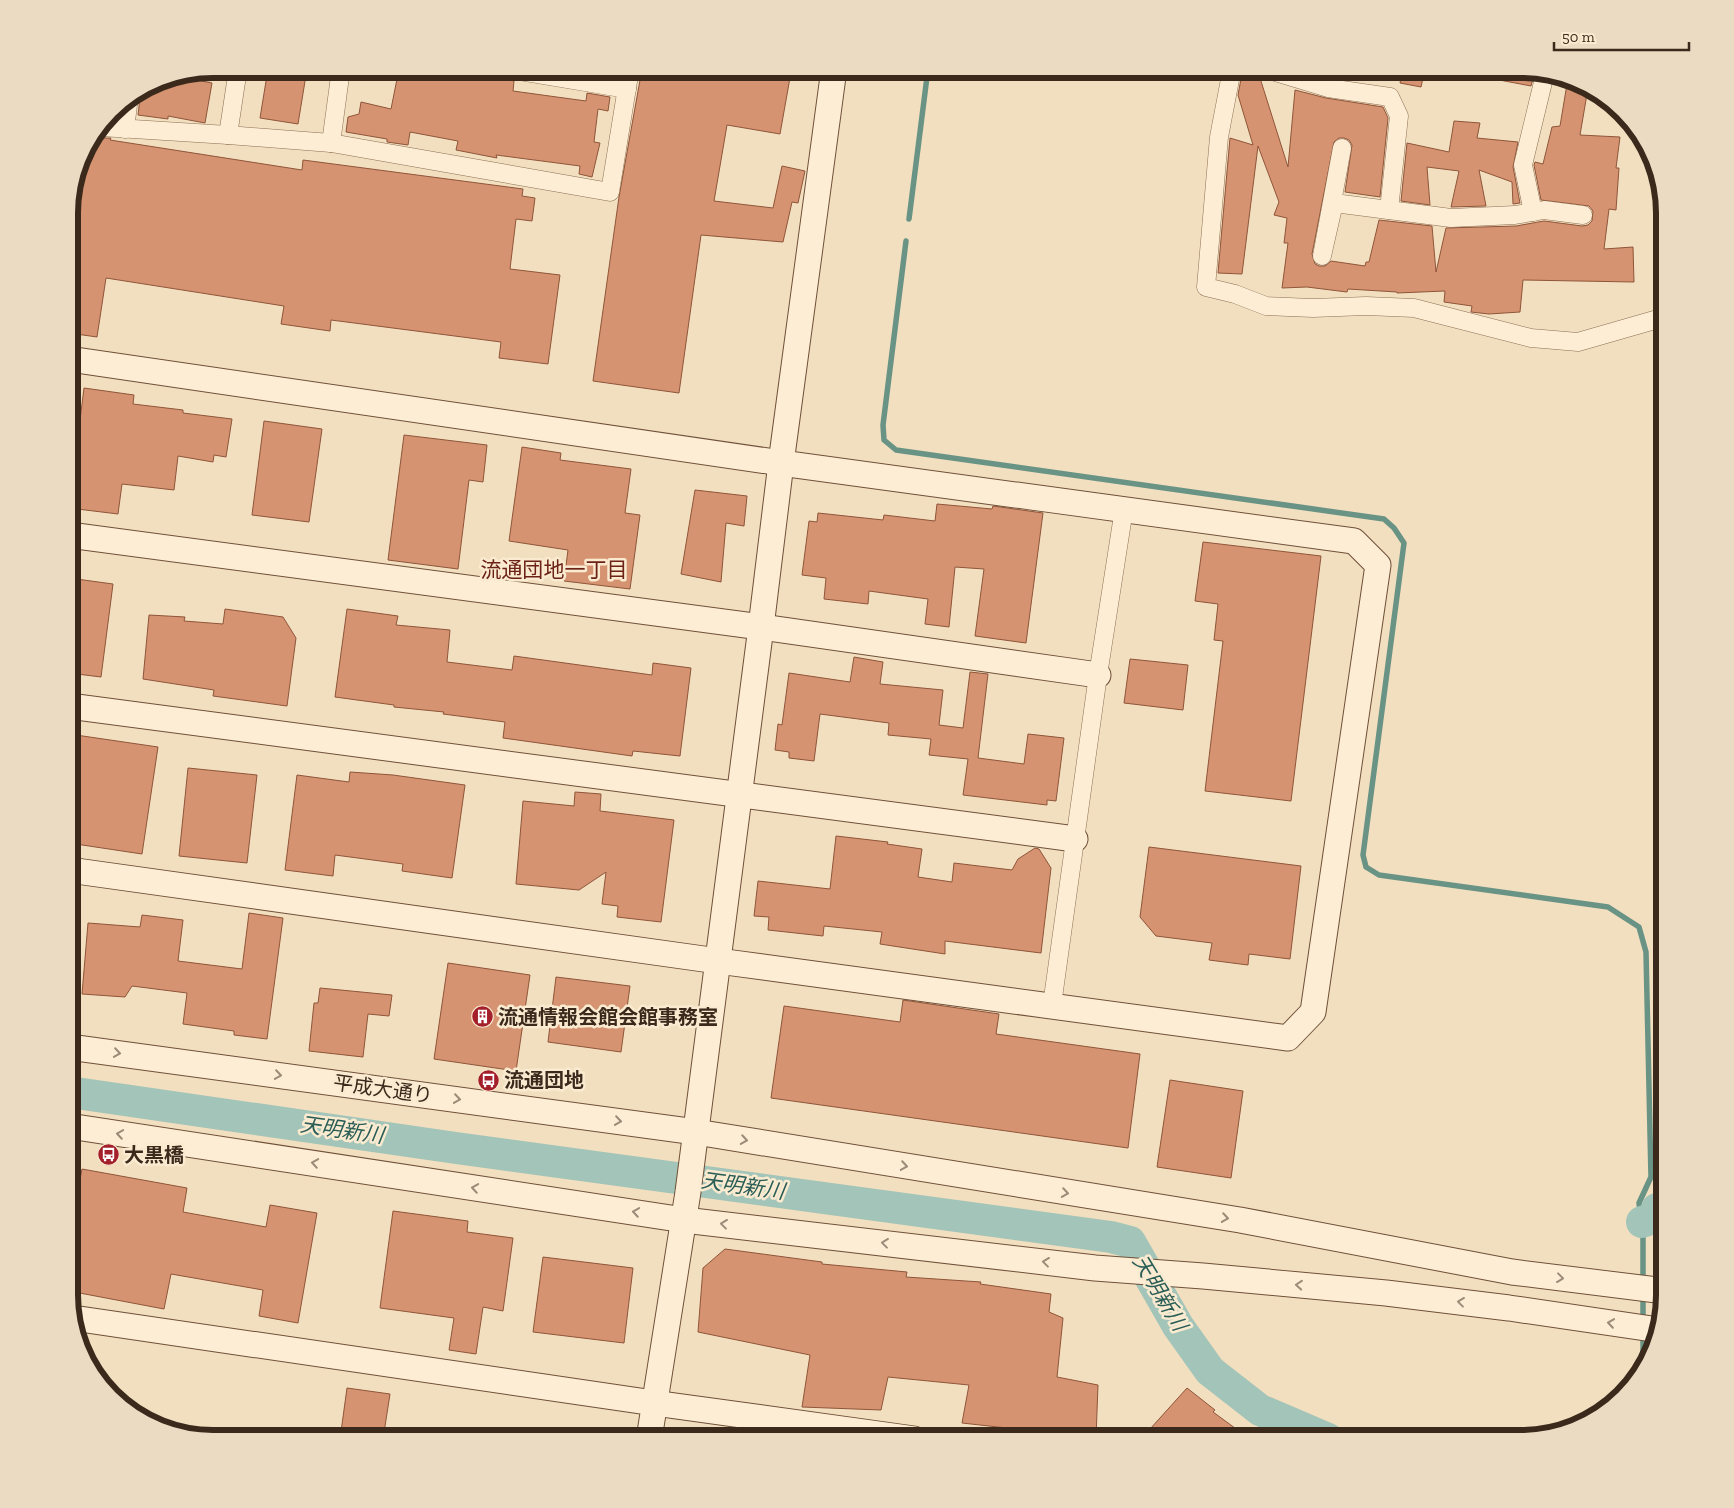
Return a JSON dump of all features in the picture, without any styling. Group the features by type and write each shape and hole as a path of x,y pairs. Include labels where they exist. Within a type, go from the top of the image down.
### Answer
{"street":[{"path":"228,134 237,78"},
{"path":"332,143 340,78"},
{"path":"561,78 627,89"},
{"path":"107,128 228,134 332,143 610,192 629,78"},
{"path":"650,1430 688,1192 762,627 780,463 833,78"},
{"path":"1230,78 1220,137 1206,287 1235,294 1266,306 1414,308 1531,338 1578,342 1656,320"},
{"path":"1295,78 1328,88 1390,97 1399,116 1389,210"},
{"path":"1533,212 1524,165 1544,80"},
{"path":"125,129 128,107"},
{"path":"1342,148 1322,256 1334,203 1451,218 1544,210 1583,216"},
{"path":"78,361 780,463 1354,541 1378,565 1314,1012 1288,1038 718,961 78,871"},
{"path":"1052,1005 1098,675 1124,509"},
{"path":"78,536 762,627 1098,675"},
{"path":"78,707 1075,838"},
{"name":"平成大通り","path":"78,1048 1240,1220 1512,1272 1656,1290"},
{"path":"78,1127 684,1220 1095,1268 1386,1293 1509,1308 1652,1329"},
{"path":"80,1319 849,1430"}],"building":[{"path":"267,78 306,78 298,124 260,118"},
{"path":"397,78 478,78 495,80 495,78 502,78 514,81 513,91 586,101 587,93 610,97 608,111 598,109 594,142 600,143 592,177 579,174 580,166 496,155 497,158 456,150 458,141 410,132 408,145 387,142 387,139 346,132 348,117 359,114 361,102 391,109"},
{"path":"640,78 790,78 780,134 727,125 714,201 773,208 782,166 805,171 798,203 792,202 783,242 701,235 679,393 593,381 619,197"},
{"path":"1260,78 1288,167 1295,90 1326,98 1383,107 1388,118 1380,197 1345,192 1352,145 1349,140 1339,138 1334,142 1312,254 1315,264 1325,266 1331,261 1365,266 1366,262 1369,262 1379,220 1432,226 1436,272 1446,228 1516,226 1544,221 1582,226 1588,225 1592,221 1593,211 1589,206 1541,200 1534,165 1535,162 1543,164 1552,127 1560,126 1567,86 1580,91 1579,93 1587,95 1580,135 1620,137 1616,168 1619,168 1616,210 1609,209 1604,249 1633,247 1634,282 1523,280 1520,312 1489,314 1471,312 1472,306 1444,302 1445,291 1397,293 1348,289 1347,292 1307,287 1282,288 1288,243 1284,243 1287,218 1274,215 1279,202 1258,146 1242,274 1218,273 1230,138 1253,145 1238,95 1241,79"},
{"path":"1401,78 1423,78 1421,87 1400,83"},
{"path":"1489,78 1533,79 1531,86"},
{"path":"192,79 212,83 205,123 168,116 168,119 138,115 140,99 161,88"},
{"path":"1454,121 1480,123 1477,138 1518,142 1513,167 1520,203 1513,204 1512,182 1479,170 1486,206 1451,207 1459,171 1427,167 1430,205 1401,201 1407,143 1449,152"},
{"path":"100,138 111,138 110,140 302,170 303,160 523,189 522,196 535,198 532,221 516,219 510,269 560,275 548,364 499,358 501,342 331,320 330,331 281,324 284,306 106,278 97,337 78,334 78,246 80,233 78,233 78,204 82,178 91,153"},
{"path":"84,388 134,395 133,404 183,410 183,413 232,419 226,457 214,455 213,462 178,456 174,490 122,484 118,514 78,509 78,436"},
{"path":"264,421 322,429 309,522 252,515"},
{"path":"404,435 487,445 483,482 469,480 458,569 388,560"},
{"path":"522,447 561,453 560,460 631,469 625,513 640,515 630,589 564,581 568,550 509,541"},
{"path":"695,490 747,496 744,526 726,523 721,582 681,574"},
{"path":"937,504 992,509 993,506 1043,513 1026,643 975,636 984,569 955,567 949,627 925,624 928,599 869,591 868,604 824,599 826,578 802,575 809,521 817,522 818,513 883,520 884,515 935,521"},
{"path":"1203,542 1321,556 1291,801 1205,791 1223,641 1214,640 1218,604 1195,601"},
{"path":"78,579 113,584 101,677 78,674"},
{"path":"225,609 283,617 296,638 287,706 213,696 214,690 143,679 149,615 185,617 184,621 223,624"},
{"path":"347,609 398,616 396,625 450,630 447,662 512,670 514,656 652,675 653,663 691,668 680,756 633,751 632,756 503,738 505,722 335,697"},
{"path":"854,657 883,662 880,684 943,690 939,725 963,728 970,672 988,674 978,758 1024,764 1028,734 1064,738 1056,801 1047,800 1047,805 963,795 968,759 929,755 931,739 888,735 889,723 820,714 814,761 789,758 789,752 775,750 778,724 782,725 789,673 850,682"},
{"path":"1130,659 1188,665 1183,710 1124,703"},
{"path":"78,735 158,747 142,854 78,844"},
{"path":"188,768 257,775 247,863 179,856"},
{"path":"350,772 393,775 465,785 452,878 402,871 403,864 335,855 333,876 285,870 297,775 349,782"},
{"path":"575,792 601,794 600,811 674,820 661,922 617,917 618,906 602,904 606,872 579,890 516,884 523,801 574,806"},
{"path":"836,836 888,842 887,844 922,849 918,877 952,882 954,863 1012,870 1018,859 1035,848 1039,849 1051,868 1041,953 945,941 945,954 880,944 882,932 824,926 823,936 768,930 769,917 754,916 758,881 830,889"},
{"path":"1149,847 1301,866 1290,959 1249,954 1248,965 1209,960 1212,943 1156,936 1140,917"},
{"path":"249,913 283,918 267,1039 234,1035 234,1031 183,1024 187,993 132,986 125,997 82,994 88,923 140,927 142,915 183,920 178,961 242,969"},
{"name":"流通情報会館会館事務室","path":"448,963 530,975 516,1071 434,1059"},
{"path":"556,977 630,986 621,1052 548,1042"},
{"path":"320,988 392,995 389,1016 368,1014 363,1057 309,1051 314,1003 318,1003"},
{"path":"903,1000 999,1014 996,1034 1140,1054 1128,1148 771,1098 784,1006 900,1022"},
{"path":"1170,1080 1243,1091 1231,1178 1157,1167"},
{"path":"82,1169 187,1188 183,1212 266,1227 270,1205 317,1213 298,1323 259,1316 263,1290 171,1274 164,1309 78,1293 78,1190"},
{"path":"393,1211 468,1221 467,1232 513,1238 503,1311 483,1307 476,1354 449,1350 454,1318 380,1308"},
{"path":"725,1249 822,1262 822,1264 907,1272 906,1277 981,1282 980,1284 1051,1294 1049,1312 1063,1318 1057,1377 1098,1385 1096,1430 1025,1430 962,1423 969,1385 888,1377 881,1410 802,1407 810,1355 698,1332 703,1268"},
{"path":"543,1257 633,1268 624,1343 533,1332"},
{"path":"347,1388 390,1394 384,1430 341,1430"},
{"path":"1187,1388 1215,1410 1213,1412 1238,1430 1149,1430"}],"waterway":[{"path":"909,219 927,78"},
{"path":"906,241 883,425 884,440 896,450 1384,519 1394,528 1404,543 1363,855 1366,867 1379,875 1608,907 1639,927 1646,952 1651,1177 1639,1203 1643,1234 1643,1282"},
{"name":"天明新川","path":"78,1093 456,1148 1111,1237 1130,1242 1178,1326 1210,1371 1260,1410 1307,1430"},
{"path":"1642,1222 1653,1218 1656,1211"},
{"path":"1643,1294 1643,1322"},
{"path":"1643,1334 1643,1355"}],"place":[{"name":"流通情報会館会館事務室","path":"482,1017"},
{"name":"流通団地","path":"488,1080"},
{"name":"大黒橋","path":"108,1155"}],"district":[{"name":"流通団地一丁目","path":"554,570"}]}
